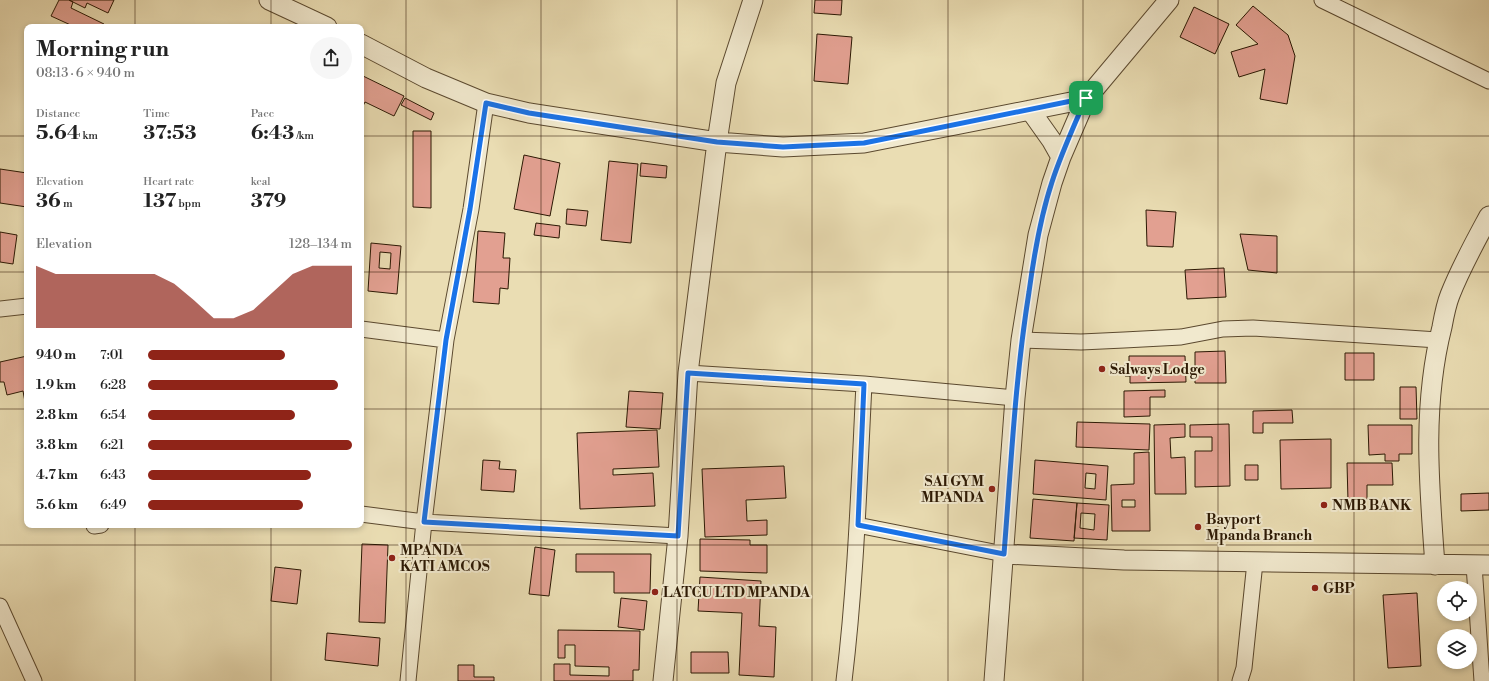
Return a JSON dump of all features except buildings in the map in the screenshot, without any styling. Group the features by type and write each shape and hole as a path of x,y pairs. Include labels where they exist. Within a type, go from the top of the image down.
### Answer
{"street":[{"path":"269,0 321,24"},
{"path":"663,681 678,536 688,373 717,142 726,83 753,0"},
{"path":"994,681 1015,398 1021,340 1038,235 1052,183 1061,157 1086,98 1169,0"},
{"path":"1322,0 1489,81"},
{"path":"364,46 426,78 486,103 529,113 717,142 783,147 864,143 1086,98"},
{"path":"408,681 424,522 446,340 470,209 486,103"},
{"path":"1030,110 1052,141 1061,157"},
{"path":"1435,565 1428,462 1429,402 1438,340 1450,296 1462,264 1489,216"},
{"path":"0,309 24,306"},
{"path":"364,328 446,340"},
{"path":"1021,340 1082,342 1124,340 1181,337 1223,329 1253,328 1438,340"},
{"path":"688,373 864,384 1015,398"},
{"path":"844,681 851,623 858,525 864,384"},
{"path":"364,514 424,522 678,536"},
{"path":"858,525 1004,554 1124,560 1482,565 1482,681"},
{"path":"1240,681 1244,668 1255,562"},
{"path":"0,606 34,681"}],"place":[{"name":"Salways Lodge","path":"1102,369"},
{"name":"SAI GYM MPANDA","path":"992,489"},
{"name":"NMB BANK","path":"1324,505"},
{"name":"Bayport Mpanda Branch","path":"1198,527"},
{"name":"MPANDA KATI AMCOS","path":"392,558"},
{"name":"GBP","path":"1315,588"},
{"name":"LATCU LTD MPANDA","path":"655,592"}],"route":[{"path":"1086,98 1061,157 1052,183 1038,235 1021,340 1015,398 1004,554 858,525 864,384 688,373 678,536 424,522 446,340 470,209 486,103 529,113 717,142 783,147 864,143 1086,98"}]}
